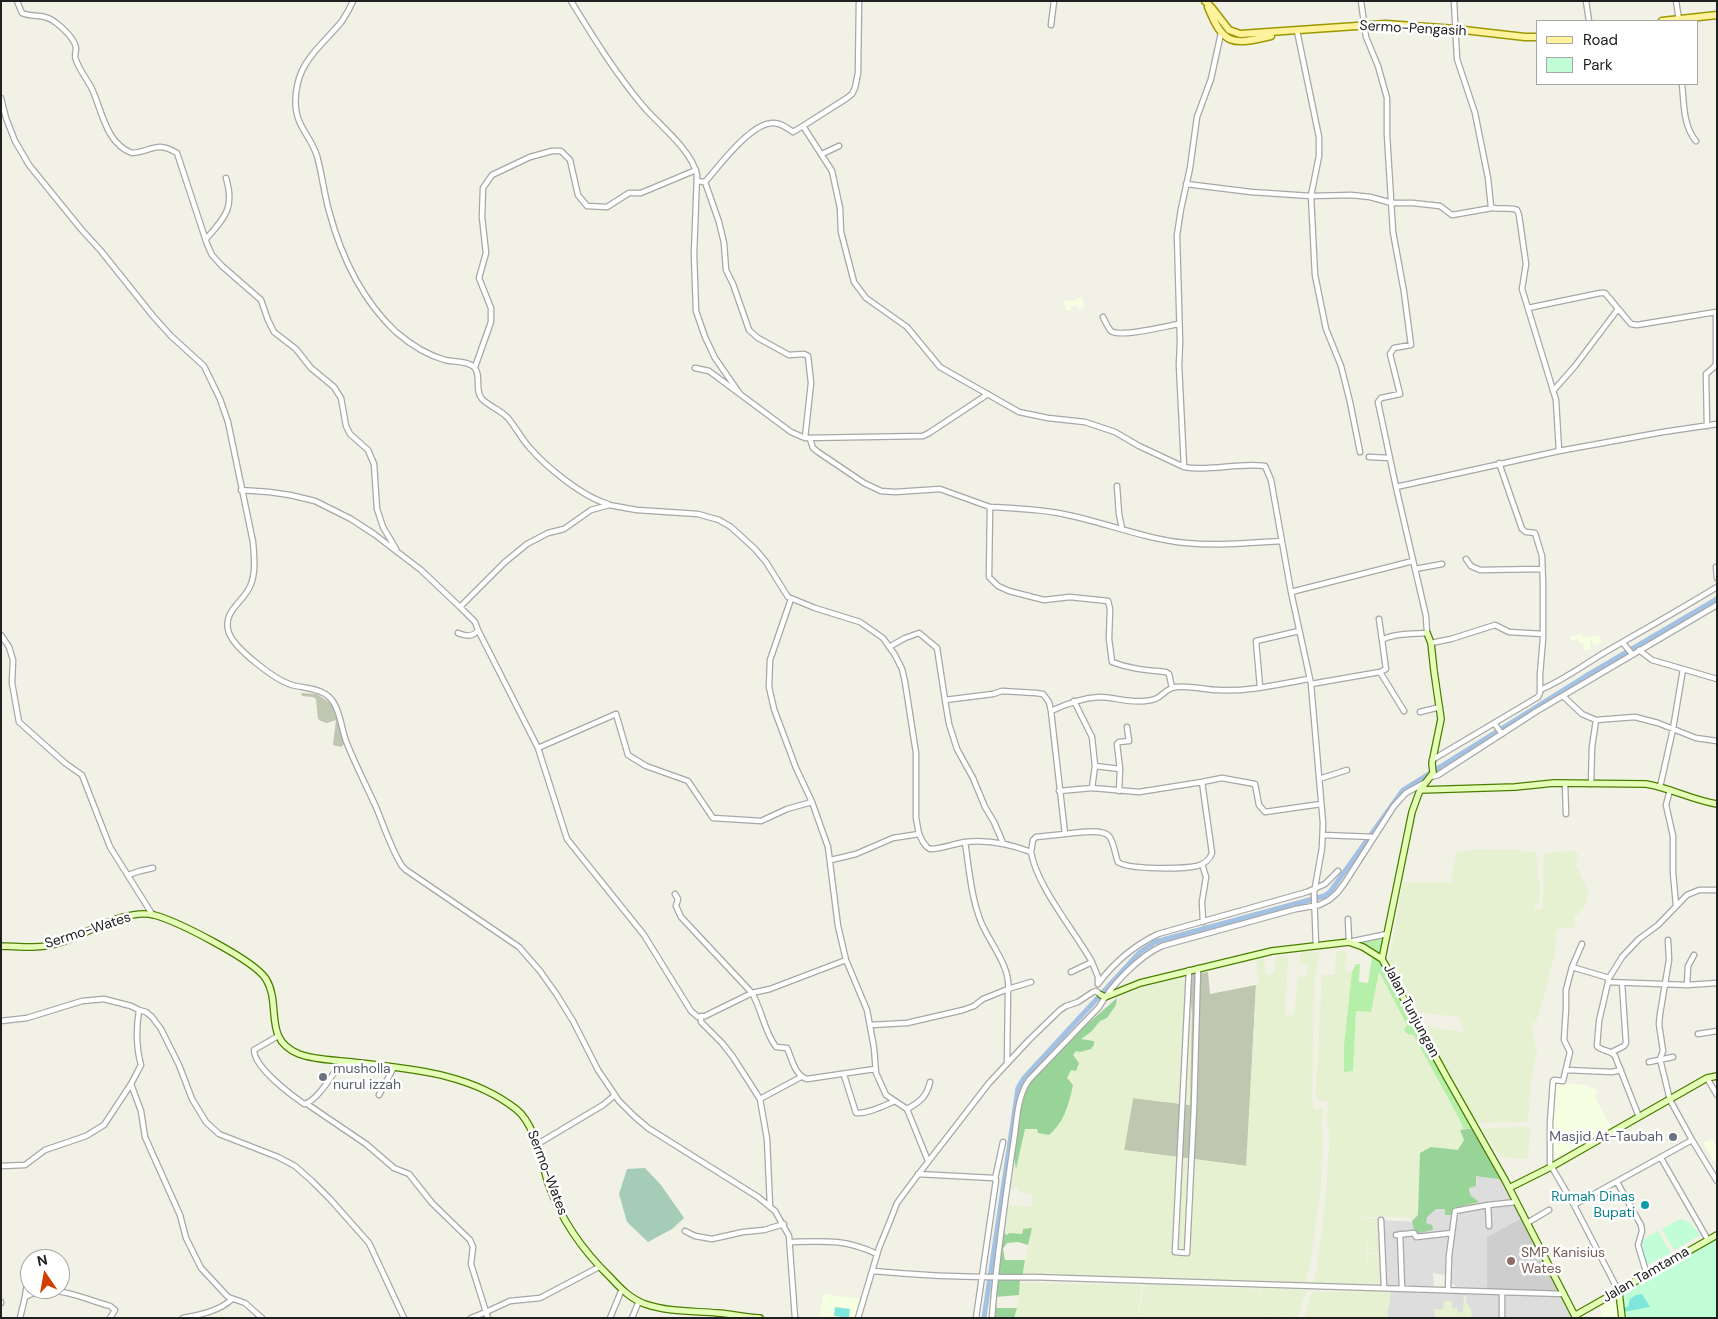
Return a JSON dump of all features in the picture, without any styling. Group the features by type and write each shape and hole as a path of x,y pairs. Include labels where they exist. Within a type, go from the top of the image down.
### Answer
{"main road":[{"name":"Sermo-Pengasih","path":"1206,2 1221,33 1230,40 1243,40 1294,31"},
{"name":"Sermo-Pengasih","path":"1206,2 1225,26 1234,33 1240,34 1365,25 1407,25 1525,38 1536,37"},
{"path":"1679,20 1717,15"}],"street":[{"path":"17,1 22,13 46,16 66,33 75,44 75,58 92,88 108,130 117,144 132,153 157,146 165,147 177,153 212,255 261,300 274,332 296,349 311,368 334,387 341,398 346,426 350,434 368,450 374,464 377,509 383,527 397,550"},
{"path":"353,1 342,20 304,67 296,94 297,115 314,147 332,220 350,270 380,315 402,337 420,349 443,359 470,364 475,367"},
{"path":"571,1 585,24 644,106 668,131 694,164 697,181 694,254 696,310 705,337 715,358 740,394"},
{"path":"705,182 726,156 754,130 771,122 780,124 793,132 852,94 858,73 859,1"},
{"path":"1051,25 1054,1"},
{"path":"1361,1 1366,37 1383,81 1387,98 1387,135 1396,255 1404,292 1411,344 1394,348 1390,354 1400,394 1381,398 1378,402 1426,616 1441,725 1431,771 1420,790 1412,812 1382,959"},
{"path":"1454,1 1457,59 1475,114 1483,149 1492,208"},
{"path":"1586,1 1589,20"},
{"path":"1676,1 1679,20"},
{"path":"1294,31 1319,137 1319,156 1311,196 1314,274 1326,329 1341,366 1360,452"},
{"path":"1184,466 1179,365 1177,235 1197,117 1211,79 1221,33"},
{"path":"1682,85 1688,126 1691,135 1696,141"},
{"path":"1,98 6,118 15,140 29,165 153,316 171,336 204,366 220,399 228,422 253,542 254,566 251,586 232,609 228,618 228,631 232,640 258,665 278,679 290,685 320,692 333,701 346,742 402,866 519,947 540,971 557,995 573,1021 598,1070 614,1095 648,1128 770,1206 788,1230 795,1318"},
{"path":"803,126 832,172 837,188 841,232 851,277 866,298 907,328 940,367 1019,412 1048,418 1085,422 1115,432 1139,446 1184,466 1193,468 1265,466 1271,480 1281,541 1310,682 1323,835 1314,891 1316,946"},
{"path":"822,154 839,146"},
{"path":"696,170 641,193 629,194 607,207 587,206 578,195 570,160 561,151 530,156 492,175 483,188 482,217 486,252 479,278 491,308 491,322 475,367 478,389 483,400 507,417 529,447 553,470 596,501 636,510 698,514 720,520 731,527 755,549 772,571 785,594 791,599 860,622 883,638 902,669 916,753 916,818 919,834 923,842 930,849 965,842 1003,843 1032,852"},
{"path":"206,240 220,223 230,204 226,178"},
{"path":"697,181 705,182"},
{"path":"705,182 719,222 724,243 726,270 738,296 749,330 758,338 789,355 804,354 808,356 810,383 807,438 818,452 864,483 881,491 940,490 990,507 1026,508 1062,513 1185,543 1224,545 1281,541"},
{"path":"1186,184 1251,192 1370,197 1392,203 1440,206 1452,215 1492,208 1511,207 1517,210 1526,259 1522,289 1556,400 1560,451"},
{"path":"1528,308 1605,293 1631,324 1637,325 1716,312 1716,364 1706,374 1705,382 1707,426"},
{"path":"1553,391 1575,366 1618,308"},
{"path":"1103,316 1110,330 1117,333 1142,332 1179,324"},
{"path":"694,368 709,370 792,432 807,438 923,436 988,394"},
{"path":"1396,487 1560,451 1717,424"},
{"path":"1369,457 1390,458"},
{"path":"1099,994 1150,951 1162,946 1329,900 1337,893 1394,806 1406,793 1431,771 1538,697 1543,634 1542,556 1535,533 1526,532 1522,529 1499,463"},
{"path":"1118,486 1119,514 1122,529"},
{"path":"241,490 269,492 315,501 351,519 397,550 475,622 538,748 567,839 644,935 691,1011 698,1016 705,1016 752,994 846,960"},
{"path":"460,608 505,562 527,544 548,533 564,529 591,510 609,505"},
{"path":"990,507 989,577 994,583 1009,591 1044,600 1070,597 1108,601 1112,662 1139,670 1166,672 1169,674 1172,688"},
{"path":"1466,559 1470,566 1480,570 1542,570"},
{"path":"1291,592 1413,562"},
{"path":"1415,569 1442,564"},
{"path":"1716,567 1717,578"},
{"path":"1540,690 1553,685 1717,587"},
{"path":"791,599 770,660 769,687 774,709 783,736 822,826 831,860 836,912 846,960 862,995 871,1025 875,1069 883,1091 890,1099 908,1109 928,1161"},
{"path":"1431,771 1438,775 1501,733 1631,654 1717,605"},
{"path":"1051,711 1074,701 1099,697 1134,702 1152,700 1159,698 1172,688 1218,690 1310,682 1380,672 1386,669 1378,619"},
{"path":"1431,643 1494,626 1509,632 1543,634"},
{"path":"458,633 467,636 473,635 478,630"},
{"path":"1260,686 1256,641 1299,632"},
{"path":"889,647 919,633 937,648 949,724 957,749 973,778 1003,843"},
{"path":"1382,640 1388,637 1427,633"},
{"path":"1,635 9,647 13,660 12,683 19,722 65,763 82,775 110,847 152,914 210,940 239,957 264,976 269,986 278,1036 254,1050 254,1055 267,1072 290,1094 366,1144 394,1168 409,1174 432,1203 470,1240 473,1247 471,1264 488,1318"},
{"path":"1623,643 1631,654"},
{"path":"1639,650 1652,660 1717,679"},
{"path":"1660,787 1673,729 1683,669"},
{"path":"1380,672 1404,711"},
{"path":"945,700 994,694 1002,691 1043,694 1049,702 1051,711 1065,834"},
{"path":"1563,696 1582,714 1596,720 1635,718 1658,722 1696,738 1717,741"},
{"path":"1074,701 1092,737 1095,766 1092,788"},
{"path":"1420,712 1440,707"},
{"path":"538,748 616,714 628,755 646,766 688,781 713,818 761,821 787,808 812,802"},
{"path":"1591,784 1592,747 1596,720"},
{"path":"1495,725 1501,733"},
{"path":"1119,791 1120,769 1117,744 1129,741 1127,727"},
{"path":"1095,766 1120,769"},
{"path":"1319,780 1347,770"},
{"path":"1059,791 1092,788 1139,792 1222,778 1255,784 1260,805 1265,812 1321,804"},
{"path":"992,1318 994,1278 1022,1093 1029,1080 1099,1007 1098,977 1092,962 1042,882 1033,862 1033,840 1036,836 1089,831 1106,833 1110,837 1118,862 1124,866 1161,868 1198,866 1210,857 1212,848 1202,782"},
{"path":"1420,790 1515,787 1565,783 1646,784 1717,804"},
{"path":"1565,783 1566,814"},
{"path":"1670,790 1666,804 1673,836 1673,873 1676,905"},
{"path":"831,860 856,854 893,838 919,834"},
{"path":"1323,835 1373,837"},
{"path":"965,842 971,885 981,921 1008,977 1007,1063"},
{"path":"1202,864 1206,877 1202,902 1203,922"},
{"path":"128,876 154,868"},
{"path":"1098,984 1117,962 1140,942 1158,934 1314,891 1325,884 1338,871"},
{"path":"1622,984 1626,1043 1612,1052 1600,1050 1597,1044 1599,1021 1609,980 1619,962 1639,939 1658,925 1687,895 1694,891 1717,890"},
{"path":"675,894 678,898 676,906 681,917 752,994 759,1005 772,1041 776,1047 787,1048 797,1073 801,1077 807,1079 875,1069"},
{"name":"Sermo-Wates","path":"1,946 39,947 57,944 122,918 152,914"},
{"path":"1348,919 1349,942"},
{"path":"858,1318 877,1254 897,1203 988,1083 1060,1010 1099,994 1189,970 1272,952 1349,942 1388,934"},
{"path":"1668,940 1669,960 1660,1014 1663,1051 1660,1060 1670,1100 1717,1181"},
{"name":"Jalan Tunjungan","path":"1349,942 1363,947 1382,959 1509,1188 1576,1317"},
{"path":"1582,944 1572,967 1566,990 1564,1040 1570,1051 1563,1080 1553,1081 1549,1162 1574,1205 1619,1292 1622,1318"},
{"path":"1687,985 1688,966 1694,956"},
{"path":"1071,972 1092,962"},
{"path":"1572,967 1622,984 1687,985 1717,982"},
{"path":"1189,970 1175,1252 1181,1253 1187,1253 1198,968"},
{"path":"871,1025 907,1023 963,1010 974,1006 983,999 1031,982"},
{"path":"1,1021 28,1018 82,1001 104,999 146,1012 161,1029 179,1065 192,1099 206,1122 219,1134 278,1157 295,1166 330,1199 369,1244 404,1318"},
{"path":"1,1166 26,1165 45,1150 86,1136 104,1125 141,1065 137,1047 136,1026 139,1010"},
{"path":"701,1016 701,1022 733,1057 760,1099 767,1139 770,1206"},
{"path":"1698,1034 1717,1030"},
{"name":"Sermo-Wates","path":"278,1036 286,1046 299,1054 407,1068 447,1076 475,1086 502,1099 522,1115 529,1124 558,1207 574,1236 599,1267 622,1289 639,1302 668,1310 760,1318"},
{"path":"1612,1052 1639,1117"},
{"path":"1649,1062 1673,1057"},
{"path":"307,1104 325,1085 342,1061"},
{"path":"379,1095 394,1067"},
{"path":"1566,1070 1621,1070"},
{"path":"844,1074 856,1113 880,1108 894,1101"},
{"path":"1509,1188 1551,1167 1707,1078 1717,1076"},
{"path":"760,1099 801,1077"},
{"path":"1707,1078 1717,1095"},
{"path":"908,1109 928,1092 930,1082"},
{"path":"131,1084 141,1111 145,1137 180,1214 191,1249 201,1268 228,1297 244,1303 262,1318"},
{"path":"536,1145 603,1105 614,1095"},
{"path":"1574,1205 1692,1140"},
{"path":"976,1318 996,1186 995,1179 1003,1142"},
{"path":"1661,1158 1708,1240"},
{"path":"1178,1173 1191,1173"},
{"path":"918,1174 995,1179"},
{"path":"1618,1182 1641,1226 1642,1231 1638,1245 1647,1275"},
{"path":"1448,1290 1449,1256 1456,1210 1516,1202"},
{"path":"1488,1205 1489,1226"},
{"path":"1527,1223 1549,1210"},
{"path":"1381,1220 1384,1287"},
{"path":"685,1231 695,1236 712,1239 743,1232 764,1230 784,1224"},
{"path":"1402,1288 1398,1235 1414,1233 1416,1237 1452,1233"},
{"name":"Jalan Tamtama","path":"1576,1317 1717,1235"},
{"path":"790,1242 835,1241 863,1247 877,1254"},
{"path":"471,1318 510,1301 540,1298 599,1267"},
{"path":"873,1271 983,1278 1032,1277 1564,1294"},
{"path":"610,1318 622,1289"},
{"path":"1502,1292 1502,1318"},
{"path":"70,1295 112,1307 114,1311 110,1318"},
{"path":"20,1318 25,1299"},
{"path":"183,1318 225,1306 232,1299"},
{"path":"632,1318 639,1302"}],"shaded area":[{"path":"1082,297 1084,307 1078,309 1077,305 1071,306 1071,310 1066,311 1064,301 1077,300 1077,298"},
{"path":"1582,634 1583,638 1600,635 1601,643 1593,646 1592,641 1590,641 1591,649 1584,650 1583,643 1580,643 1578,639 1571,641 1571,636"},
{"path":"301,693 317,694 333,705 345,738 344,744 341,747 333,745 336,720 327,723 318,719 316,699 302,696"},
{"path":"1479,849 1517,849 1537,854 1538,877 1540,880 1539,903 1533,906 1537,910 1543,909 1544,854 1575,851 1578,855 1576,865 1588,894 1583,910 1574,916 1575,924 1573,928 1559,928 1556,932 1555,953 1542,1003 1536,1022 1532,1023 1531,1028 1537,1050 1531,1080 1528,1122 1477,1123 1458,1093 1422,1025 1465,1033 1459,1017 1415,1012 1389,962 1403,882 1451,882 1456,852"},
{"path":"1336,951 1347,951 1345,971 1352,972 1344,1045 1353,1071 1356,1010 1378,972 1408,1024 1406,1033 1414,1035 1446,1097 1464,1126 1467,1136 1419,1219 1348,1217 1381,1219 1383,1253 1368,1253 1367,1226 1367,1253 1344,1255 1367,1254 1367,1274 1368,1254 1383,1254 1384,1286 1312,1285 1317,1270 1326,1270 1317,1269 1326,1192 1330,1134 1327,1122 1328,1103 1326,1101 1319,1101 1316,1094 1322,975 1335,975"},
{"path":"1320,952 1314,985 1312,1096 1313,1108 1316,1110 1323,1108 1323,1143 1320,1196 1309,1270 1304,1285 1289,1285 1289,1276 1287,1285 1022,1278 1032,1228 1023,1229 1022,1234 1006,1234 1003,1232 1006,1205 1031,1207 1033,1195 1020,1192 1016,1184 1015,1188 1007,1192 1013,1152 1016,1168 1025,1129 1055,1131 1068,1108 1073,1086 1067,1078 1073,1055 1076,1051 1094,1045 1094,1040 1080,1039 1091,1032 1100,1021 1107,1018 1116,1005 1117,998 1140,988 1188,975 1192,1013 1190,1105 1133,1098 1124,1150 1246,1166 1256,985 1259,983 1256,959 1264,958 1266,975 1275,973 1276,956 1288,955 1285,1016 1294,1015 1298,977 1307,976 1308,964 1300,965 1300,953"},
{"path":"1208,972 1210,994 1256,985 1247,1166 1124,1150 1133,1098 1190,1105 1188,975"},
{"path":"1553,1082 1585,1085 1597,1090 1595,1097 1611,1127 1550,1161"},
{"path":"1525,1127 1530,1129 1528,1159 1500,1157 1482,1128"},
{"path":"1712,1139 1715,1144 1717,1143 1717,1159 1714,1161 1703,1143"},
{"path":"1491,1164 1494,1179 1505,1180 1564,1294 1458,1291 1454,1284 1447,1284 1445,1275 1433,1273 1434,1289 1384,1286 1381,1220 1415,1222 1419,1233 1429,1230 1425,1224 1426,1216 1435,1208 1453,1208 1471,1198 1470,1187 1475,1187 1477,1182 1470,1179"},
{"path":"645,1168 661,1185 684,1218 672,1229 648,1242 627,1222 619,1194 627,1169"},
{"path":"1521,1219 1559,1291 1487,1289 1487,1237"},
{"path":"1020,1283 1142,1285 1137,1318 1014,1318"},
{"path":"1145,1283 1261,1289 1256,1311 1262,1288 1307,1290 1297,1318 1284,1318 1286,1307 1283,1318 1270,1318 1272,1305 1269,1318 1138,1318"},
{"path":"1391,1291 1500,1294 1501,1318 1387,1317"},
{"path":"1391,1291 1387,1317 1396,1318 1304,1318 1311,1295 1314,1292"},
{"path":"823,1294 862,1299 857,1318 819,1318"},
{"path":"1503,1294 1562,1296 1573,1318 1503,1318"},
{"path":"1642,1294 1650,1307 1623,1312 1622,1308 1628,1307 1630,1299"},
{"path":"1464,1296 1467,1296 1466,1302 1471,1309 1472,1318 1435,1318 1434,1309 1443,1309 1444,1301 1452,1301 1452,1308 1457,1309 1458,1313 1463,1312"},
{"path":"1609,1302 1615,1303 1618,1318 1602,1318 1600,1307"},
{"path":"835,1307 850,1309 849,1318 834,1316"}],"green space":[{"path":"1382,937 1384,940 1381,952 1377,953 1358,942"},
{"path":"1372,957 1382,959 1475,1128 1463,1129 1414,1036 1406,1033 1404,1029 1407,1025 1379,972 1371,1012 1356,1011 1353,1071 1344,1072 1344,1045 1352,972 1356,964 1360,964 1359,982 1368,983"},
{"path":"1117,998 1116,1005 1107,1018 1100,1021 1091,1032 1081,1039 1094,1041 1091,1049 1080,1052 1076,1051 1073,1055 1079,1063 1076,1071 1071,1070 1067,1078 1073,1085 1068,1106 1059,1125 1049,1135 1038,1133 1037,1129 1025,1129 1016,1169 1013,1152 1023,1090 1069,1040"},
{"path":"1475,1128 1505,1180 1476,1176 1476,1186 1469,1188 1471,1196 1479,1202 1454,1208 1454,1215 1445,1215 1445,1209 1436,1209 1427,1217 1426,1223 1432,1225 1433,1230 1415,1234 1412,1221 1418,1215 1420,1153 1431,1147 1458,1150 1464,1140 1460,1130"},
{"path":"1680,1219 1689,1222 1701,1235 1674,1250 1662,1229"},
{"path":"1032,1228 1028,1245 1018,1242 1007,1243 1003,1249 1005,1260 1025,1260 1022,1278 1020,1278 1019,1295 995,1297 999,1278 997,1276 1003,1232 1007,1235 1009,1233 1022,1234 1023,1229"},
{"path":"1658,1231 1671,1253 1645,1266 1642,1240"},
{"path":"1717,1238 1717,1318 1624,1318 1621,1301 1625,1291"},
{"path":"996,1302 997,1308 1017,1308 1014,1318 993,1318 994,1303"}],"waterway":[{"path":"984,1318 1018,1088 1024,1078 1140,952 1155,942 1324,896 1330,892 1403,790 1586,676 1717,599"}],"place":[{"name":"musholla nurul izzah","path":"323,1077"},
{"name":"Masjid At-Taubah","path":"1673,1137"},
{"name":"Rumah Dinas Bupati","path":"1645,1205"},
{"name":"SMP Kanisius Wates","path":"1511,1261"}]}
